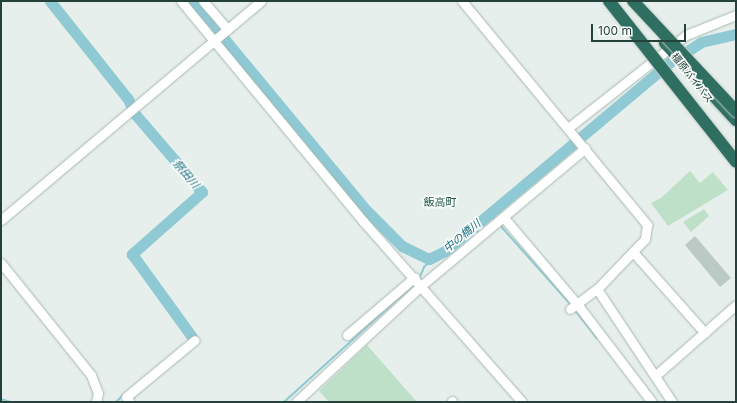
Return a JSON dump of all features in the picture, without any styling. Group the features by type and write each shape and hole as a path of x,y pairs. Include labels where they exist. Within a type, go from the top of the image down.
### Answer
{"highway":[{"path":"609,1 736,162"},
{"name":"橿原バイパス","path":"613,1 661,58 736,154"},
{"path":"632,2 736,111"},
{"name":"橿原バイパス","path":"632,2 680,61 736,120"}],"street":[{"path":"181,1 363,221 418,281 522,402"},
{"path":"203,1 226,30"},
{"path":"1,220 261,1"},
{"path":"462,1 647,225 645,239 597,289 574,306"},
{"path":"570,130 671,50 686,35 724,22 736,15"},
{"path":"724,22 736,26"},
{"path":"296,402 383,312 418,281 501,221 582,145"},
{"path":"501,221 574,306 652,402"},
{"path":"633,252 705,333"},
{"path":"1,263 91,374 98,393 96,402"},
{"path":"597,289 656,375 672,402"},
{"path":"656,375 736,305"},
{"path":"347,335 383,312"},
{"path":"130,402 126,398 195,340"}],"green space":[{"path":"690,171 700,183 713,172 728,190 668,226 651,203 661,198"},
{"path":"704,209 709,216 691,232 683,222"},
{"path":"367,345 417,402 329,402 319,391"}],"building":[{"path":"695,236 731,278 720,287 685,245"}],"waterway":[{"name":"祭田川","path":"50,1 128,99 135,114 202,192 132,254 192,337"},
{"name":"中の橋川","path":"193,1 366,210 402,246 429,259 445,251 669,63 701,42 736,34"},
{"name":"中の橋川","path":"490,214 495,220"},
{"path":"498,223 571,305"},
{"path":"419,279 424,267 434,258"},
{"path":"284,402 414,284"},
{"path":"574,309 597,338"},
{"path":"116,402 123,395"},
{"path":"1,399 10,402"}],"district":[{"name":"飯高町","path":"440,202"}]}
